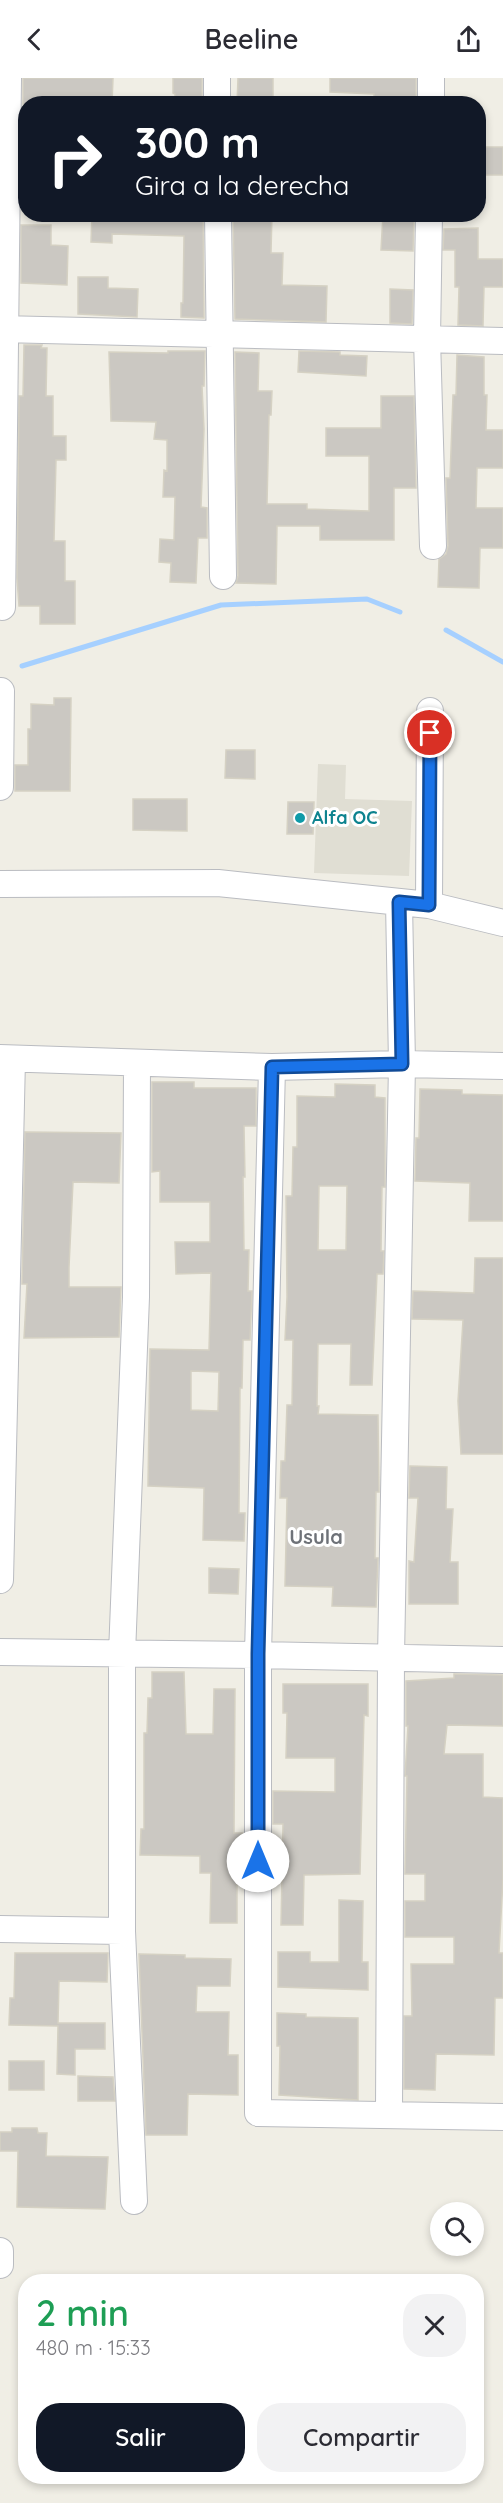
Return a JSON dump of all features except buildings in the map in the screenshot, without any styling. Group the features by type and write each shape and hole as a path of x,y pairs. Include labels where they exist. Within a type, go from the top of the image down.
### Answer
{"street":[{"path":"2,607 3,329 8,78"},
{"path":"217,78 217,96"},
{"path":"431,78 431,96"},
{"path":"218,222 223,576"},
{"path":"429,222 427,339 433,546"},
{"path":"3,329 503,341"},
{"path":"0,787 1,691"},
{"path":"429,905 430,711"},
{"path":"0,884 218,883 429,905 503,923"},
{"path":"389,2113 391,1657 402,1064 399,902"},
{"path":"0,1580 6,1059 272,1067 402,1064 503,1066"},
{"path":"134,2201 122,1931 122,1654 136,1297 137,1063"},
{"path":"272,1067 258,1654 258,2113 389,2113 503,2117"},
{"path":"0,1652 258,1654 503,1660"},
{"path":"0,1929 122,1931"},
{"path":"0,2251 0,2265"}],"shaded area":[{"path":"318,764 346,765 345,799 412,801 409,876 314,873"}],"waterway":[{"path":"22,666 221,605 367,599 400,612"},
{"path":"446,630 503,662"}],"place":[{"name":"Alfa OC","path":"300,818"}],"district":[{"name":"Usula","path":"316,1537"}],"route":[{"path":"258,1861 258,1654 272,1067 402,1064 399,902 429,905 430,733"}]}
